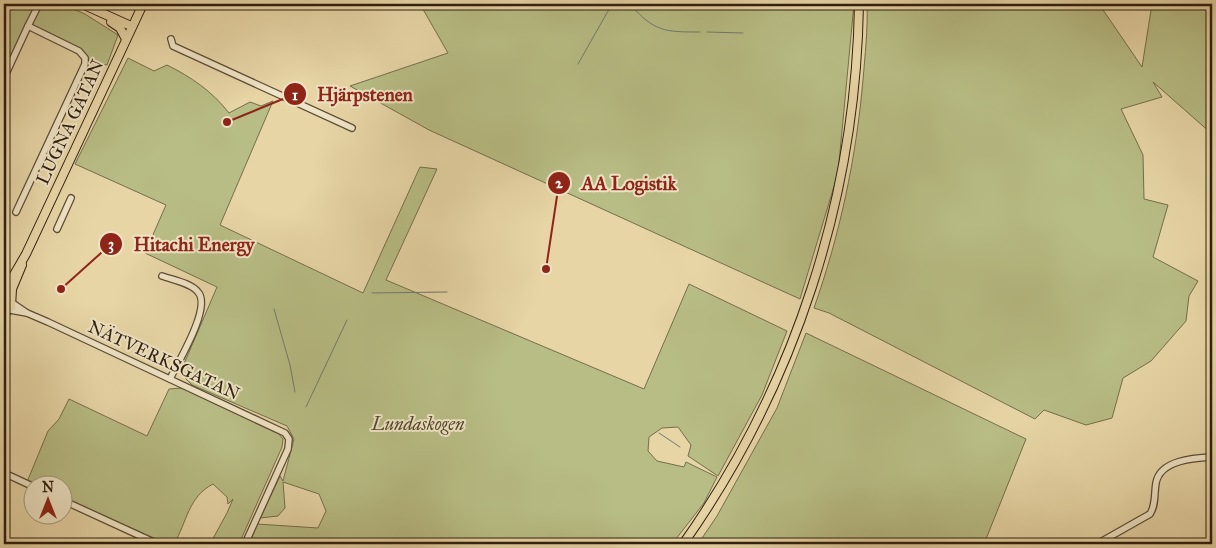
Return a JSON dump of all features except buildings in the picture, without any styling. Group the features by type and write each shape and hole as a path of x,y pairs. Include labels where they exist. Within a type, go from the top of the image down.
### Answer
{"main road":[{"path":"82,4 131,26"},
{"name":"LUGNA GATAN","path":"7,312 7,297 131,26 143,4"},
{"path":"683,544 726,478 754,429 806,308 832,217 852,116 859,4"},
{"path":"91,8 119,26 126,39"}],"street":[{"path":"4,78 39,4"},
{"path":"16,212 86,59 79,51 28,26"},
{"path":"171,39 173,46 352,128"},
{"path":"57,229 71,198"},
{"path":"162,276 194,288 203,302 199,318 170,379"},
{"name":"NÄTVERKSGATAN","path":"7,297 27,313 287,435 289,439 288,448 245,544"},
{"name":"NÄTVERKSGATAN","path":"7,312 27,313"},
{"path":"1097,544 1150,514 1153,509 1157,478 1164,469 1180,461 1212,457"},
{"path":"4,473 22,481"},
{"path":"72,505 158,544"}],"green space":[{"path":"4,4 62,4 85,14 118,35 107,65 85,62 85,57 28,27 9,68 5,69"},
{"path":"420,4 854,4 838,173 800,299 429,130 350,86 448,53"},
{"path":"867,4 1099,4 1142,67 1152,4 1212,4 1212,134 1153,82 1162,97 1121,109 1143,155 1144,199 1168,205 1153,257 1198,281 1189,296 1186,321 1151,361 1123,378 1112,418 1086,425 1044,410 1035,419 829,313 814,308 832,252 846,196 856,139 867,32"},
{"name":"Lundaskogen","path":"128,58 154,71 167,65 208,91 229,113 250,102 261,106 273,101 220,225 363,293 420,167 437,169 386,280 644,389 689,284 787,331 762,395 718,476 688,456 691,445 678,427 662,428 649,437 648,451 657,461 684,467 686,462 717,477 704,503 672,544 248,544 257,524 318,528 326,511 319,494 283,482 285,508 278,516 260,518 280,476 283,481 294,439 287,426 192,385 180,373 217,287 145,253 166,205 75,164"},
{"path":"806,333 1026,439 984,544 698,544 717,516 777,408"},
{"path":"182,388 279,434 283,439 282,447 239,544 210,544 233,499 228,504 227,497 213,484 205,489 193,503 174,544 161,544 72,502 72,476 29,476 48,431 59,419 69,399 147,436 169,389"}],"waterway":[{"path":"578,64 612,4"},
{"path":"630,4 653,25 669,31 700,32"},
{"path":"707,32 743,33"},
{"path":"372,293 447,292"},
{"path":"274,309 290,365 295,392"},
{"path":"306,407 347,320"},
{"path":"659,433 680,447"}],"place":[{"name":"Hjärpstenen","path":"227,122"},
{"name":"AA Logistik","path":"546,269"},
{"name":"Hitachi Energy","path":"61,289"}]}
